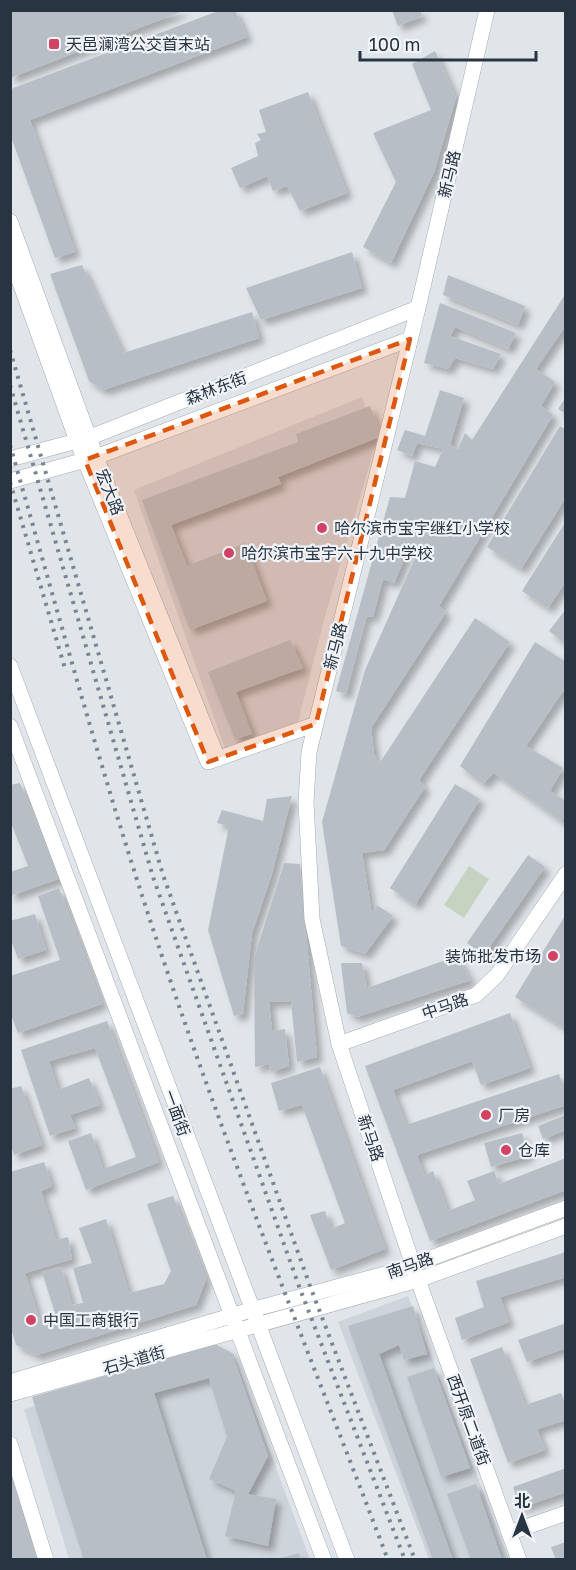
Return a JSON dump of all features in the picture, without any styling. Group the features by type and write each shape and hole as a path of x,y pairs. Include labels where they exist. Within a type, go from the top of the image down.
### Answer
{"main road":[{"name":"新马路","path":"418,1280 339,1044 312,919 306,802 309,752 418,308 487,10"},
{"name":"宏大路","path":"10,221 83,439"},
{"name":"宏大路","path":"10,255 90,458 218,759 316,724"},
{"name":"森林东街","path":"10,459 83,439 418,308"},
{"name":"森林东街","path":"10,481 90,458 410,339"},
{"name":"一面街","path":"10,666 347,1560"},
{"name":"一面街","path":"10,726 324,1560"},
{"name":"中马路","path":"339,1044 476,995 497,975 566,874"},
{"name":"南马路","path":"251,1310 413,1264 566,1208"},
{"name":"南马路","path":"257,1326 418,1280 566,1226"},
{"name":"西开原二道街","path":"418,1280 519,1560"},
{"name":"石头道街","path":"10,1382 251,1310"},
{"name":"石头道街","path":"10,1394 257,1326"},
{"path":"10,1444 46,1560"},
{"path":"509,1533 566,1513"}],"highlighted area":[{"path":"410,339 316,724 208,762 85,460"}],"shaded area":[{"name":"哈尔滨市宝宇六十九中学校","path":"362,397 377,440 325,616 298,722 225,749 134,490"},
{"path":"408,1296 509,1559 429,1559 338,1322"},
{"path":"233,1353 310,1559 69,1559 24,1409"}],"green space":[{"path":"469,866 489,879 464,918 444,905"}],"building":[{"name":"天邑澜湾公交首末站","path":"10,10 183,10 183,11 10,78"},
{"path":"221,10 235,10 247,37 30,120 75,252 55,258 10,134 10,93 13,88"},
{"path":"392,10 420,10 422,16 398,26"},
{"path":"435,51 456,98 434,172 391,263 363,247 396,182 373,133 431,110 412,64"},
{"path":"308,92 347,193 300,211 287,186 273,191 267,176 240,188 231,168 258,156 255,143 261,140 257,134 266,132 259,110"},
{"path":"352,252 362,288 261,320 246,288"},
{"path":"82,265 123,353 252,312 259,338 103,390 89,381 50,274"},
{"path":"448,275 525,306 518,325 443,295"},
{"path":"566,293 566,325 536,369 555,382 541,406 553,415 439,606 446,612 371,728 374,754 379,764 475,618 510,642 419,780 425,787 384,850 362,853 372,915 377,905 393,916 365,954 341,946 322,822 365,670 419,549 410,546 394,583 383,579 373,617 366,616 346,694 336,691 390,497 405,498 415,461 435,467 443,449 417,443 412,456 397,450 405,430 425,436 440,390 464,398 450,445 458,449 465,433 472,440"},
{"path":"440,303 516,333 508,349 455,327 450,336 501,354 493,369 455,358 448,369 424,363"},
{"path":"566,397 566,414 558,409"},
{"path":"370,406 382,436 278,477 281,484 171,525 187,566 245,543 267,601 190,630 142,500 298,442 296,434"},
{"path":"560,426 566,430 566,497 521,569 487,547"},
{"path":"566,521 566,581 548,608 522,591"},
{"path":"566,609 566,644 549,631"},
{"path":"290,640 303,668 236,692 252,734 235,739 208,672"},
{"path":"535,642 566,662 566,693 563,691 526,746 563,768 550,791 566,801 566,814 561,821 494,773 483,784 460,766"},
{"path":"20,783 61,878 10,896 10,872 28,866 10,820 10,785"},
{"path":"455,784 480,799 415,905 390,888"},
{"path":"292,796 271,877 252,933 243,1014 234,1016 208,930 229,826 217,823 222,810 263,821 267,799"},
{"path":"528,855 545,867 484,955 467,943"},
{"path":"284,863 300,864 317,1057 297,1062 291,1001 269,1002 272,1031 285,1029 289,1066 271,1072 269,1064 255,1067 254,958"},
{"path":"59,888 102,1004 18,1033 10,1012 10,976 60,960 38,896"},
{"path":"35,914 46,950 18,959 10,937 10,921"},
{"name":"装饰批发市场","path":"566,914 566,1029 515,997"},
{"path":"457,956 471,980 357,1017 347,1013 341,963 362,963 367,988"},
{"path":"510,1013 530,1068 481,1085 472,1061 393,1090 406,1125 559,1074 566,1094 566,1105 417,1155 424,1175 433,1171 448,1211 475,1200 467,1181 494,1171 499,1184 566,1158 566,1190 430,1241 365,1066"},
{"path":"107,1021 159,1162 86,1190 68,1141 91,1133 103,1169 136,1157 95,1048 49,1061 58,1090 89,1078 100,1105 70,1115 75,1128 50,1136 21,1050"},
{"path":"320,1067 385,1249 331,1270 310,1215 325,1211 331,1229 345,1223 302,1105 279,1111 271,1083"},
{"path":"21,1086 42,1145 14,1155 10,1141 10,1089"},
{"name":"仓库","path":"566,1115 566,1130 543,1139 538,1126"},
{"name":"仓库","path":"522,1133 529,1156 491,1167 484,1143"},
{"path":"44,1162 52,1186 41,1191 56,1240 68,1237 72,1259 25,1273 39,1319 55,1313 42,1272 61,1267 72,1305 83,1303 73,1268 92,1263 79,1228 106,1219 129,1293 164,1284 171,1271 147,1204 173,1196 206,1279 196,1305 37,1355 16,1345 10,1324 10,1172"},
{"path":"566,1252 566,1277 500,1297 509,1322 462,1340 455,1318 484,1307 476,1281"},
{"path":"413,1306 427,1354 404,1360 399,1345 379,1354 453,1560 433,1560 348,1326"},
{"path":"566,1323 566,1348 527,1362 518,1340"},
{"path":"215,1344 232,1353 268,1456 248,1494 276,1499 268,1546 225,1536 236,1491 209,1479 227,1437 209,1378 154,1393 207,1560 84,1560 32,1397"},
{"path":"502,1347 525,1405 561,1393 566,1405 566,1420 537,1429 545,1450 508,1463 470,1359"},
{"path":"434,1368 470,1468 441,1477 407,1377"},
{"path":"10,1454 41,1560 10,1560"},
{"path":"566,1468 566,1492 520,1508 513,1487"},
{"path":"476,1484 502,1560 471,1560 447,1494"},
{"path":"566,1542 566,1560 556,1560 551,1547"},
{"path":"299,1553 301,1560 278,1560 278,1559"}],"railway":[{"path":"10,350 163,875 310,1286 415,1560"},
{"path":"10,385 153,877 300,1289 405,1560"},
{"path":"10,445 100,758 184,1022 388,1560"},
{"path":"10,482 66,672"}],"place":[{"name":"天邑澜湾公交首末站","path":"54,44"},
{"name":"哈尔滨市宝宇继红小学校","path":"322,528"},
{"name":"哈尔滨市宝宇六十九中学校","path":"229,553"},
{"name":"装饰批发市场","path":"553,956"},
{"name":"厂房","path":"486,1115"},
{"name":"仓库","path":"506,1150"},
{"name":"中国工商银行","path":"31,1320"}]}
